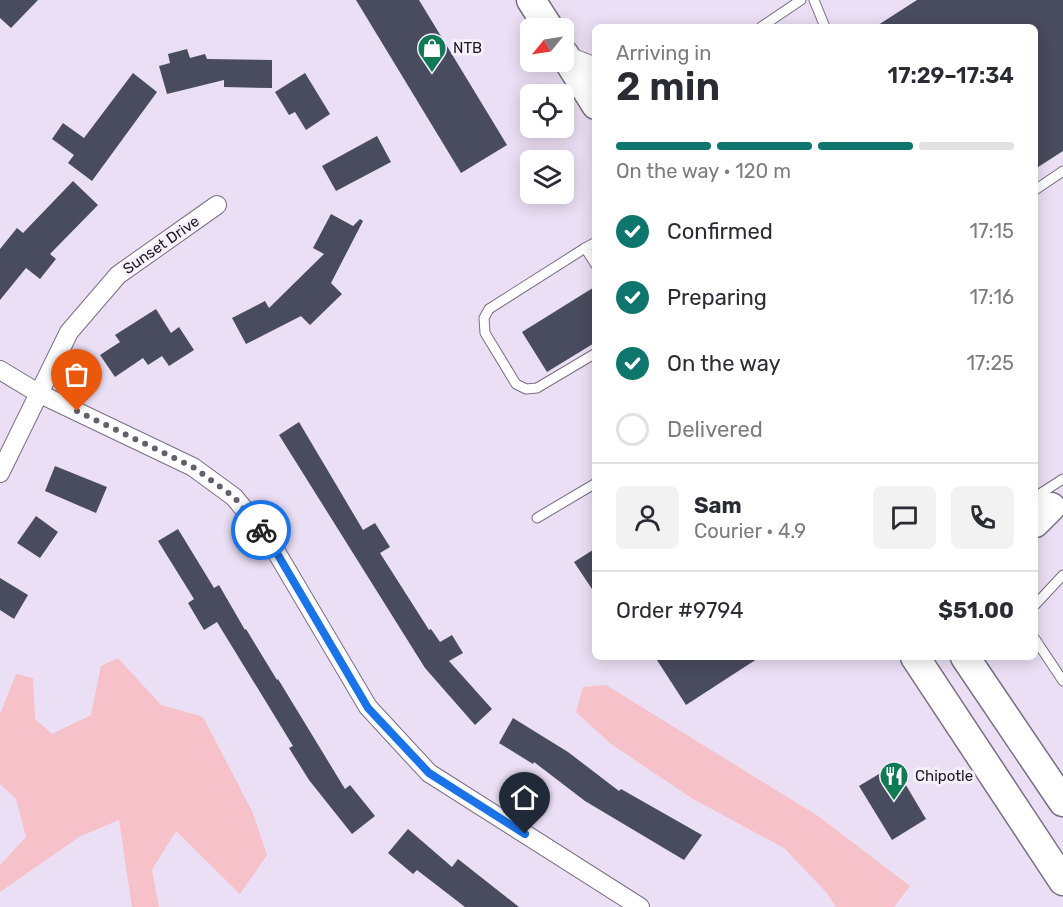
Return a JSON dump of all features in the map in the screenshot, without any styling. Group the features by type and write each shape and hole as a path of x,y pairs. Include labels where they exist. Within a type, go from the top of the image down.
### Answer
{"highway":[{"path":"531,0 543,18"},
{"path":"574,70 592,99"},
{"path":"917,660 1063,881"},
{"path":"967,660 1063,802"}],"street":[{"path":"574,58 592,65"},
{"name":"Sunset Drive","path":"0,473 69,332 118,275 217,205"},
{"path":"0,370 38,393 193,467 234,497 268,538 368,708 429,773 640,907"}],"lane":[{"path":"765,24 801,0"},
{"path":"814,0 824,24"},
{"path":"1038,188 1063,171"},
{"path":"592,244 489,309 484,318 485,333 516,384 526,389 537,388 592,355"},
{"path":"585,248 592,259"},
{"path":"1042,510 1063,478"},
{"path":"537,518 592,485"},
{"path":"1038,602 1063,575"},
{"path":"1038,644 1063,681"}],"shaded area":[{"path":"118,658 161,705 203,717 252,811 267,855 240,894 176,831 152,870 159,907 132,907 119,820 79,837 0,892 0,865 26,837 16,799 0,784 0,714 16,674 33,678 35,719 52,734 91,715 101,666"},
{"path":"606,685 818,816 910,886 894,907 836,907 826,892 784,848 693,799 611,744 576,712 583,687"}],"building":[{"path":"0,0 38,0 11,28 0,18"},
{"name":"NTB","path":"356,0 419,0 507,145 461,173"},
{"path":"917,0 1063,0 1063,151 1038,167 1038,24 880,24"},
{"path":"187,49 190,58 205,54 207,59 272,60 272,88 224,87 224,80 167,94 159,66 170,63 168,54"},
{"path":"133,73 157,92 92,181 68,163 74,155 52,139 63,123 84,138"},
{"path":"305,73 330,114 306,130 295,112 289,115 275,92"},
{"path":"377,136 391,162 336,191 322,166"},
{"path":"73,181 98,205 50,254 56,259 40,279 26,268 0,300 0,249 17,228 23,233"},
{"path":"331,214 353,226 360,219 363,221 331,283 342,294 310,325 301,316 246,344 232,318 265,301 269,308 324,254 313,248"},
{"path":"592,288 592,344 547,372 522,332"},
{"path":"156,309 171,333 179,327 194,350 169,366 162,356 148,365 143,358 115,377 100,355 120,342 115,335"},
{"path":"299,422 363,530 375,523 390,547 380,553 429,630 431,629 440,642 452,635 463,653 449,661 492,709 475,725 425,668 279,435"},
{"path":"55,466 107,487 96,513 45,491"},
{"path":"36,516 58,532 40,558 17,543"},
{"path":"178,529 214,588 219,585 345,789 350,785 375,816 352,834 309,780 289,748 293,746 217,622 204,630 188,603 194,599 158,541"},
{"path":"592,551 592,589 574,562"},
{"path":"0,578 28,595 14,619 0,610"},
{"path":"657,660 755,660 686,705"},
{"path":"513,718 568,752 619,791 621,789 702,835 684,860 585,801 534,762 533,764 499,743"},
{"path":"894,765 926,819 892,840 859,786"},
{"path":"408,829 452,867 458,859 519,907 465,907 417,870 413,874 388,853"}],"way so far":[{"path":"77,411 193,467 234,497 261,530"}],"place":[{"name":"NTB","path":"432,74"},
{"name":"Chipotle","path":"894,802"}],"route":[{"path":"261,530 268,538 368,708 429,773 525,834"}]}
